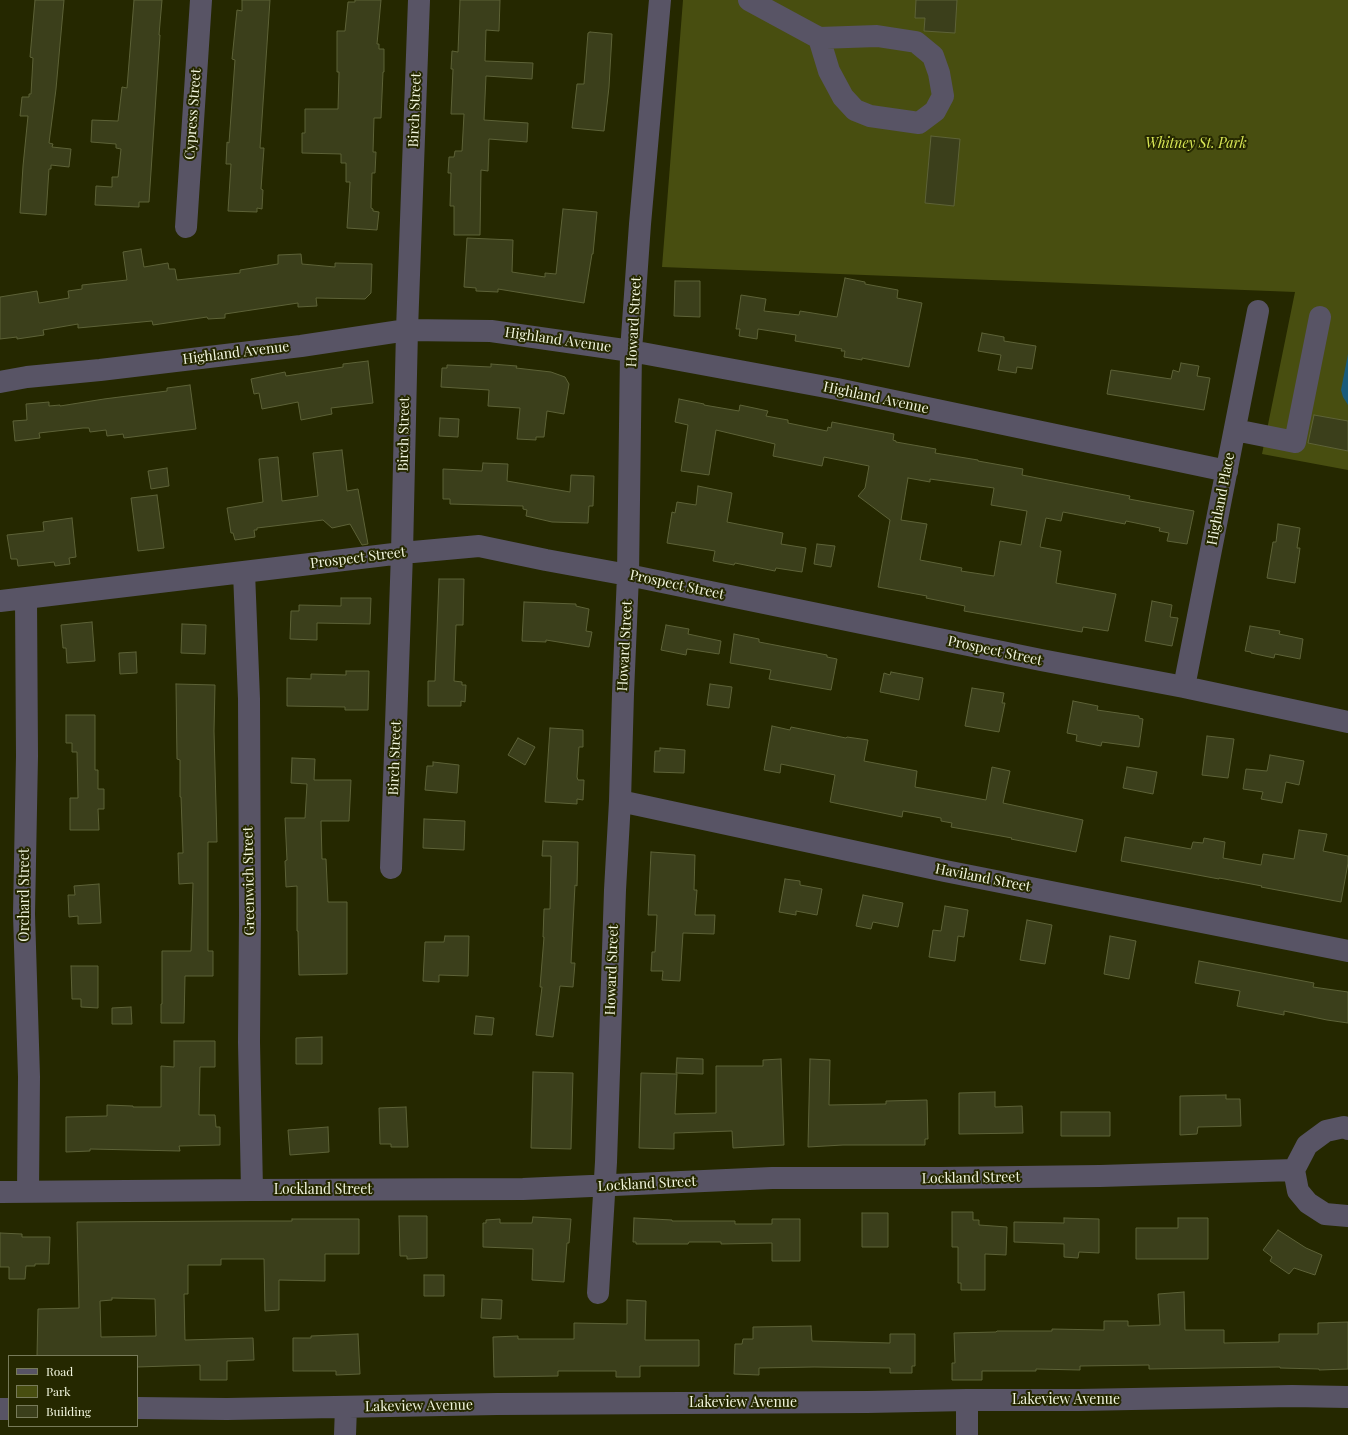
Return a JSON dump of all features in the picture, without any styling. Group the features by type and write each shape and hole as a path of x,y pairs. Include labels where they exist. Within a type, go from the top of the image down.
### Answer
{"street":[{"name":"Cypress Street","path":"186,227 201,0"},
{"name":"Birch Street","path":"391,868 402,553 407,330 419,0"},
{"name":"Howard Street","path":"598,1293 604,1187 628,575 631,351 640,224 660,0"},
{"path":"749,0 819,38 877,36 916,42 933,56 939,73 943,96 935,111 919,123 870,116 855,110 843,97 829,71 819,38"},
{"name":"Highland Place","path":"1184,687 1258,311"},
{"path":"1235,430 1295,442 1320,317"},
{"name":"Highland Avenue","path":"0,382 27,377 100,370 301,346 407,330 491,331 631,351 837,390 1227,471"},
{"name":"Prospect Street","path":"0,601 26,599 145,582 402,553 479,546 628,575 1040,660 1184,687 1348,722"},
{"name":"Greenwich Street","path":"244,572 249,700 249,1042 252,1190"},
{"name":"Orchard Street","path":"26,599 27,756 24,914 29,1077 28,1192"},
{"name":"Haviland Street","path":"620,801 945,871 1348,951"},
{"path":"1348,1129 1344,1127 1326,1131 1307,1145 1294,1170 1298,1191 1308,1203 1325,1214 1348,1216"},
{"name":"Lockland Street","path":"0,1192 523,1189 604,1187 772,1178 1100,1176 1294,1170"},
{"name":"Lakeview Avenue","path":"138,1408 1079,1400 1292,1396 1348,1397"},
{"path":"967,1400 967,1435"},
{"path":"345,1435 346,1407"}],"green space":[{"name":"Whitney St. Park","path":"683,0 1348,0 1348,470 1262,454 1295,292 662,267"}],"water":[{"path":"1348,354 1348,405 1341,390"}],"building":[{"path":"35,0 64,0 56,89 49,143 53,144 52,147 71,149 69,167 51,165 51,169 49,169 46,215 20,213 28,116 20,116 22,97 29,97 29,94 31,94 33,58 30,57"},
{"path":"134,0 162,0 149,202 139,202 139,207 95,205 96,186 112,187 112,177 118,177 121,149 116,148 116,144 91,142 92,120 118,121 122,87 127,88"},
{"path":"242,0 270,0 260,148 264,148 261,189 263,190 262,209 257,208 257,212 228,211 231,164 226,164 235,60 232,59 237,10 242,11"},
{"path":"355,0 381,0 377,44 379,44 379,49 384,49 384,72 381,118 374,118 373,152 376,152 375,173 372,173 371,208 373,211 379,212 377,230 347,228 350,182 346,182 346,163 341,163 341,154 302,153 302,133 305,133 305,109 338,109 339,72 337,72 337,31 345,31 348,2 355,2"},
{"path":"460,0 500,0 499,31 486,30 485,61 533,63 532,79 486,76 484,120 528,123 527,142 489,139 488,171 481,170 480,235 454,235 454,206 450,206 451,173 448,173 449,157 454,157 455,151 462,151 464,114 451,114 453,69 451,69 452,51 458,52"},
{"path":"916,0 957,0 955,33 924,31 925,18 915,18"},
{"path":"588,33 612,34 609,87 604,131 572,128 577,84 584,84"},
{"path":"931,136 960,139 954,206 925,203"},
{"path":"563,209 597,212 593,254 584,303 498,289 498,292 476,291 476,288 464,287 467,238 513,240 512,272 545,277 545,273 556,274"},
{"path":"141,249 144,267 168,263 169,269 175,269 177,280 240,273 240,270 278,264 278,255 301,254 302,264 335,267 335,263 372,264 371,293 365,299 316,298 317,306 298,307 298,303 225,314 225,318 208,319 207,317 153,325 152,321 78,328 78,324 43,330 44,335 17,339 17,337 0,339 0,297 37,291 39,303 69,298 68,291 82,289 82,285 127,280 123,252"},
{"path":"845,278 865,282 865,284 898,290 897,298 922,303 909,367 862,358 862,360 844,357 845,351 841,351 842,349 795,341 796,335 758,329 757,339 739,336 740,329 736,329 741,295 766,299 764,311 799,315 800,311 837,317"},
{"path":"675,281 700,281 700,317 674,316"},
{"path":"982,333 1004,337 1004,341 1036,346 1032,369 1017,367 1016,373 998,370 1001,355 978,351"},
{"path":"368,361 373,403 331,408 332,414 301,420 298,402 262,409 259,393 254,394 251,379 285,372 286,376 343,367 343,364"},
{"path":"1181,363 1199,366 1197,376 1210,378 1204,410 1107,394 1111,370 1171,379 1173,370 1179,372"},
{"path":"491,364 517,366 516,368 551,372 565,377 569,384 564,414 547,411 544,437 536,437 536,440 517,439 520,408 488,406 489,390 441,387 442,368 447,368 447,365 491,367"},
{"path":"190,385 196,429 124,438 123,434 107,436 106,430 90,432 89,428 83,428 39,433 40,438 15,441 13,421 27,420 26,404 49,402 49,406 60,406 167,391 167,388"},
{"path":"679,399 739,411 740,405 768,411 766,416 788,420 788,423 827,431 828,427 831,428 832,422 894,434 893,440 896,442 936,449 935,453 1023,469 1022,475 1130,496 1129,499 1194,511 1187,544 1167,541 1169,533 1159,531 1160,528 1126,521 1125,524 1063,512 1061,521 1046,518 1040,547 1061,551 1056,583 1116,594 1108,631 1083,627 1082,632 964,611 965,606 926,598 927,596 878,587 890,520 858,496 865,488 869,466 824,457 822,466 773,456 775,444 716,430 709,475 681,471 688,425 675,422","holes":["908,478 930,482 930,479 994,488 991,505 1027,511 1021,545 1000,541 994,576 961,571 962,568 920,560 927,524 901,520"]},
{"path":"1314,415 1348,421 1348,451 1308,443"},
{"path":"440,418 459,419 458,437 439,436"},
{"path":"342,450 347,491 358,489 368,544 362,545 350,524 332,528 323,520 257,528 257,530 254,530 255,537 235,540 233,533 231,533 227,508 263,502 259,459 278,457 282,501 318,496 313,453"},
{"path":"483,463 508,464 507,481 570,492 571,475 594,476 593,506 589,506 588,523 552,522 526,516 527,510 523,509 523,506 450,504 450,499 443,499 443,469 482,471"},
{"path":"167,468 169,486 151,489 148,471"},
{"path":"698,486 732,493 727,522 783,533 781,544 806,548 802,572 776,568 775,571 735,563 734,565 713,561 715,551 667,543 672,512 675,513 677,502 696,505"},
{"path":"157,495 164,548 138,551 131,498"},
{"path":"72,518 76,557 69,558 70,564 55,566 54,562 18,566 17,559 11,559 7,535 44,531 43,522"},
{"path":"1278,524 1300,528 1297,548 1300,548 1295,583 1267,578 1273,542 1276,542"},
{"path":"817,544 835,546 831,567 814,564"},
{"path":"439,579 464,579 463,625 456,625 454,681 462,682 462,685 466,685 465,702 461,701 461,706 428,706 428,681 435,681"},
{"path":"341,598 371,598 370,624 317,623 317,640 290,639 291,611 299,611 299,605 341,606"},
{"path":"1152,601 1172,605 1170,617 1178,618 1172,646 1145,641"},
{"path":"524,602 576,604 576,606 589,609 586,631 592,632 589,647 546,640 546,642 522,641"},
{"path":"92,622 95,661 67,663 66,648 63,648 61,625"},
{"path":"182,624 206,625 205,654 181,653"},
{"path":"666,625 689,629 688,634 721,641 719,654 687,649 686,655 661,650"},
{"path":"1250,626 1280,631 1279,634 1303,639 1300,659 1275,654 1274,658 1245,651"},
{"path":"734,634 759,639 759,642 827,655 827,657 837,659 831,690 769,679 771,670 730,663"},
{"path":"136,652 137,673 120,674 119,653"},
{"path":"346,671 369,671 368,710 345,710 345,707 287,706 287,678 311,679 311,674 346,675"},
{"path":"891,672 923,678 919,700 880,692 884,673 890,675"},
{"path":"176,684 215,685 214,731 217,842 208,842 208,951 213,951 213,976 185,976 184,1023 161,1023 162,951 191,951 193,883 179,884 178,853 183,853 180,760 177,759"},
{"path":"710,684 732,687 729,708 707,705"},
{"path":"972,688 1004,693 1002,703 1005,703 999,732 965,726"},
{"path":"1073,701 1098,706 1097,710 1139,716 1139,718 1143,719 1139,747 1102,742 1101,746 1076,741 1077,735 1067,733"},
{"path":"66,715 95,715 95,770 98,770 98,789 104,789 104,809 98,809 99,830 70,830 70,798 78,798 77,752 72,752 72,743 66,743"},
{"path":"772,726 790,730 791,727 846,738 868,740 864,761 917,771 915,787 986,800 992,767 1010,771 1003,803 1083,820 1076,852 951,827 952,823 941,821 941,818 903,811 902,817 830,802 835,775 781,764 780,773 764,770"},
{"path":"550,728 583,730 583,747 579,747 577,777 578,780 584,780 583,800 577,799 577,804 545,802"},
{"path":"1207,736 1234,739 1228,778 1202,775"},
{"path":"518,738 535,747 525,765 508,755"},
{"path":"660,748 685,750 684,773 654,772 655,751 660,751"},
{"path":"1270,755 1304,761 1299,785 1286,782 1282,803 1261,799 1263,792 1243,789 1246,769 1267,771"},
{"path":"292,758 315,759 314,780 351,780 349,821 321,821 322,859 326,859 328,902 347,902 347,974 299,975 297,886 286,887 285,861 287,860 285,818 305,818 307,784 291,783"},
{"path":"433,762 459,765 457,793 425,790 427,766 433,766"},
{"path":"1127,767 1157,772 1153,794 1123,788"},
{"path":"424,819 465,821 464,850 423,848"},
{"path":"1299,830 1327,834 1323,851 1348,856 1341,902 1261,887 1262,886 1121,861 1125,837 1191,849 1193,842 1203,843 1204,838 1225,842 1223,858 1261,865 1263,854 1294,859"},
{"path":"543,841 578,842 577,886 575,885 571,963 575,963 573,987 560,986 553,1037 536,1035 542,987 540,987 544,937 544,909 550,909 551,856 542,856"},
{"path":"651,852 695,855 694,890 697,890 695,915 715,915 714,934 683,933 680,981 662,980 663,971 651,971 652,952 655,952 657,915 648,915"},
{"path":"785,879 800,881 800,885 822,889 817,915 796,911 796,915 779,912"},
{"path":"99,884 101,923 78,924 78,916 69,917 68,895 75,895 74,886"},
{"path":"863,895 903,903 898,927 873,922 871,929 856,926"},
{"path":"945,906 968,910 964,937 958,936 955,961 929,957 933,930 941,931"},
{"path":"1027,920 1052,925 1045,964 1020,960"},
{"path":"445,936 469,936 468,976 439,975 439,982 423,981 425,942 444,942"},
{"path":"1110,936 1136,941 1129,979 1104,974"},
{"path":"1199,961 1314,983 1313,987 1348,992 1348,1023 1284,1011 1284,1015 1237,1006 1240,991 1195,983"},
{"path":"71,966 98,966 98,1008 81,1007 81,999 72,999"},
{"path":"131,1007 132,1024 112,1024 112,1008"},
{"path":"476,1016 494,1018 492,1035 474,1034"},
{"path":"322,1037 322,1064 296,1064 296,1038"},
{"path":"174,1041 215,1041 215,1067 200,1067 199,1115 215,1115 216,1127 220,1127 220,1145 179,1146 180,1151 90,1149 90,1151 66,1152 66,1117 107,1116 107,1105 161,1107 161,1066 174,1067"},
{"path":"677,1058 703,1059 703,1074 676,1073"},
{"path":"781,1059 784,1145 733,1148 732,1131 674,1133 674,1149 639,1148 641,1073 677,1074 675,1114 716,1113 716,1066 763,1066 763,1060"},
{"path":"810,1059 830,1060 829,1105 886,1104 886,1101 927,1100 928,1139 925,1139 925,1145 843,1145 808,1147"},
{"path":"533,1072 573,1073 571,1149 531,1148"},
{"path":"995,1092 995,1107 1022,1106 1023,1133 959,1134 959,1093"},
{"path":"1226,1095 1226,1099 1240,1099 1241,1126 1198,1127 1197,1134 1180,1135 1180,1096"},
{"path":"406,1107 408,1147 391,1147 391,1144 380,1144 379,1108"},
{"path":"1061,1112 1110,1112 1110,1136 1061,1136"},
{"path":"328,1127 329,1152 290,1155 288,1130"},
{"path":"952,1212 973,1212 973,1220 979,1220 979,1225 1007,1227 1006,1255 985,1254 985,1290 961,1290 961,1283 958,1283 958,1247 952,1247"},
{"path":"862,1213 888,1213 888,1247 862,1247"},
{"path":"399,1216 427,1216 427,1258 407,1259 407,1256 400,1256"},
{"path":"533,1217 571,1219 569,1243 567,1243 564,1282 532,1280 533,1249 483,1247 483,1223 486,1223 486,1220 500,1219 500,1223 532,1223"},
{"path":"634,1218 672,1221 735,1221 735,1224 772,1224 772,1219 800,1219 800,1261 772,1261 772,1243 721,1244 721,1242 689,1242 688,1244 636,1244 636,1242 633,1242"},
{"path":"1064,1218 1099,1219 1099,1253 1079,1252 1078,1258 1064,1257 1064,1244 1014,1242 1014,1222 1064,1223"},
{"path":"1178,1218 1208,1218 1208,1259 1136,1259 1136,1228 1178,1228"},
{"path":"292,1219 359,1219 359,1254 325,1254 325,1281 279,1280 279,1310 265,1311 264,1259 221,1259 221,1265 188,1265 188,1294 184,1294 185,1340 253,1338 254,1360 227,1361 227,1380 200,1380 200,1365 138,1367 138,1355 37,1355 38,1309 79,1308 77,1222 292,1221","holes":["112,1298 155,1299 156,1336 101,1337 100,1301 112,1300"]},
{"path":"1278,1230 1306,1248 1322,1255 1315,1275 1294,1268 1289,1274 1270,1261 1272,1257 1263,1250"},
{"path":"0,1233 22,1234 22,1237 50,1237 49,1264 35,1264 35,1266 26,1266 25,1279 9,1279 9,1267 0,1267"},
{"path":"424,1275 444,1275 444,1296 424,1296"},
{"path":"1184,1292 1185,1330 1224,1330 1224,1343 1279,1342 1279,1334 1318,1334 1318,1323 1348,1322 1348,1369 1319,1370 1280,1367 1149,1369 1149,1365 1080,1366 1080,1370 1036,1369 1036,1371 982,1371 982,1380 952,1380 952,1363 955,1363 954,1333 1052,1331 1052,1329 1104,1330 1104,1321 1128,1321 1128,1326 1160,1325 1158,1294"},
{"path":"482,1299 502,1300 501,1319 481,1318"},
{"path":"627,1300 646,1301 645,1340 699,1340 699,1366 640,1366 640,1377 616,1377 616,1371 558,1371 558,1376 494,1377 493,1337 518,1336 518,1339 574,1339 574,1323 627,1324"},
{"path":"811,1326 812,1341 890,1343 890,1334 915,1334 915,1366 912,1366 912,1373 890,1373 890,1368 814,1367 759,1368 759,1375 734,1374 735,1344 742,1344 743,1339 753,1339 753,1327"},
{"path":"358,1334 360,1374 336,1375 336,1371 293,1371 293,1338"}]}
